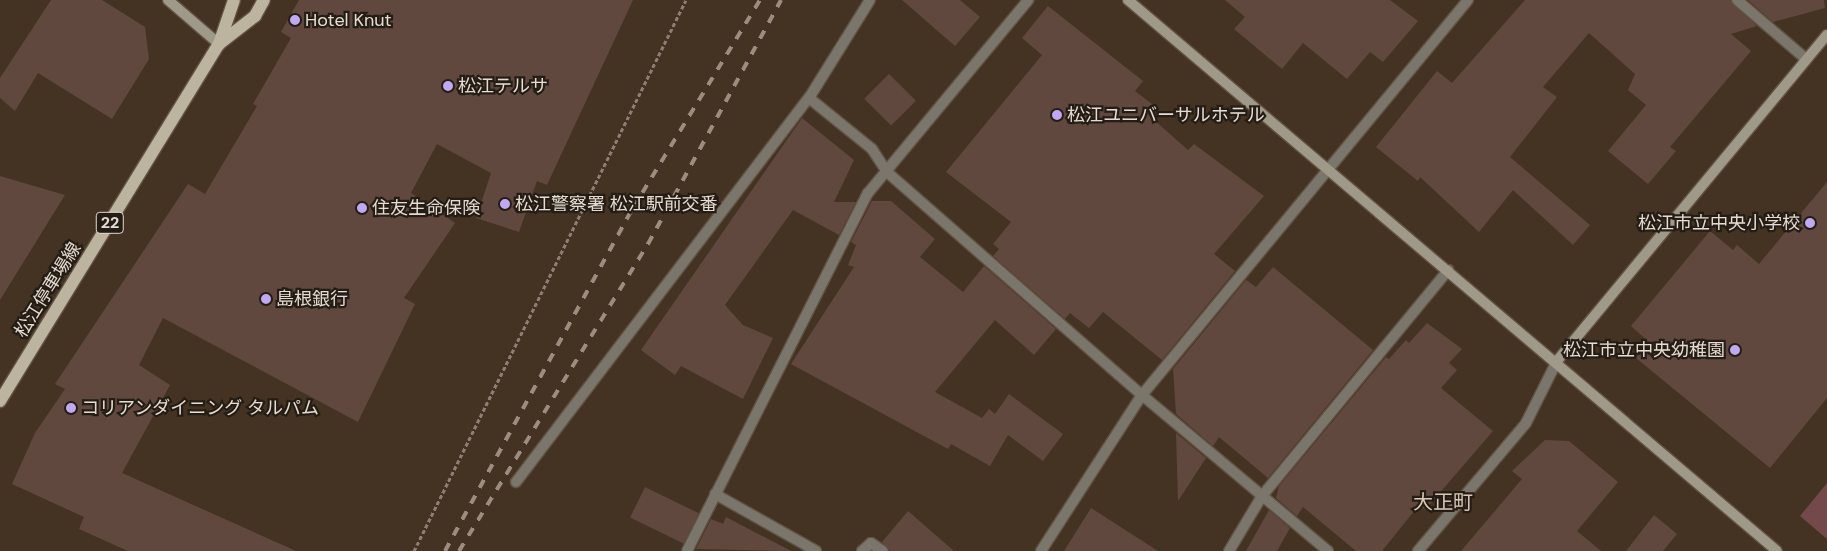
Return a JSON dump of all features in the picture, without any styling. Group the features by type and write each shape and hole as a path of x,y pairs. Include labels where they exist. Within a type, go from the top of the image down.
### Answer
{"main road":[{"name":"松江停車場線","path":"0,401 219,44 234,0"},
{"name":"松江停車場線","path":"219,44 255,16 264,0"}],"street":[{"path":"168,0 219,44"},
{"path":"516,482 809,98 870,0"},
{"path":"687,551 868,193 1028,0"},
{"path":"1128,0 1557,361 1777,551"},
{"path":"1041,551 1142,395 1468,0"},
{"path":"1737,0 1806,59"},
{"path":"1418,551 1526,423 1557,361 1827,35"},
{"path":"809,98 872,149 887,172 1142,395 1328,551"},
{"path":"1229,551 1262,496 1448,270"},
{"path":"715,494 816,551"},
{"path":"862,551 871,543 882,551"}],"path":[{"path":"414,551 686,0"}],"shaded area":[{"path":"1827,483 1827,539 1800,516"}],"building":[{"path":"51,0 102,0 145,27 149,59 112,119 38,73 15,111 0,98 0,78"},
{"path":"299,0 633,0 547,185 537,181 519,232 476,218 491,173 437,144 411,193 455,223 404,298 415,304 358,422 163,318 139,365 170,385 122,473 296,551 128,551 79,529 84,517 12,484 35,433 65,389 55,384 188,184 205,194 257,106 253,104 291,38 281,32"},
{"path":"902,0 960,0 980,17 955,46"},
{"path":"1225,0 1390,0 1418,21 1383,62 1370,52 1347,79 1303,43 1282,69 1234,29 1245,17"},
{"path":"1525,0 1730,0 1757,26 1731,34 1751,51 1670,147 1676,151 1648,184 1608,151 1646,105 1628,90 1635,74 1589,33 1543,87 1557,97 1510,157 1590,225 1573,245 1513,190 1479,232 1420,177 1418,181 1376,147 1437,71 1452,83"},
{"path":"1748,0 1824,0 1825,8 1773,22"},
{"path":"1048,6 1143,81 1135,91 1152,104 1145,112 1188,150 1194,144 1264,196 1214,254 1235,271 1162,360 1103,312 1089,328 1070,313 1065,319 993,256 999,249 993,244 1011,222 946,172 1042,55 1022,38"},
{"path":"889,74 916,101 891,126 864,99"},
{"path":"802,118 854,160 834,202 856,202 839,235 793,210 725,305 743,325 773,338 743,399 681,366 675,375 641,350"},
{"path":"0,176 65,195 0,300"},
{"name":"松江市立中央小学校","path":"1827,182 1827,398 1770,468 1636,358 1649,342 1631,326 1710,231 1733,250 1737,245 1759,264"},
{"path":"872,201 891,201 935,239 920,257 963,292 984,266 1056,329 1034,355 995,320 935,392 982,418 989,409 995,414 1009,394 1063,434 1043,461 1008,435 990,466 951,444 948,449 791,364 854,267 848,265 856,245 851,242"},
{"path":"1273,267 1373,350 1268,478 1219,437 1213,446 1176,414 1173,369 1246,280 1256,287"},
{"path":"1427,323 1462,349 1449,363 1457,370 1441,388 1493,431 1425,510 1419,505 1382,551 1356,551 1303,507 1297,516 1276,498 1279,486 1386,357 1389,359 1406,340 1409,343"},
{"path":"1176,433 1206,458 1178,501"},
{"path":"1545,440 1569,441 1618,482 1577,531 1601,551 1461,551 1522,479 1512,471"},
{"path":"645,487 699,513 684,544 630,518"},
{"path":"1091,508 1158,551 1064,551"},
{"path":"1269,510 1290,528 1277,551 1246,551"},
{"path":"908,511 954,551 890,551 882,542"},
{"path":"1654,515 1677,534 1663,551 1626,551"},
{"path":"726,517 791,551 696,549 711,519 723,524"}],"railway":[{"path":"445,551 633,208 760,0"},
{"path":"459,551 648,244 781,0"}],"place":[{"name":"Hotel Knut","path":"295,20"},
{"name":"松江テルサ","path":"448,86"},
{"name":"松江ユニバーサルホテル","path":"1057,115"},
{"name":"松江警察署 松江駅前交番","path":"505,204"},
{"name":"住友生命保険","path":"362,208"},
{"name":"松江市立中央小学校","path":"1810,223"},
{"name":"島根銀行","path":"266,299"},
{"name":"松江市立中央幼稚園","path":"1735,350"},
{"name":"コリアンダイニング タルパム","path":"71,408"}],"district":[{"name":"大正町","path":"1443,502"}]}
